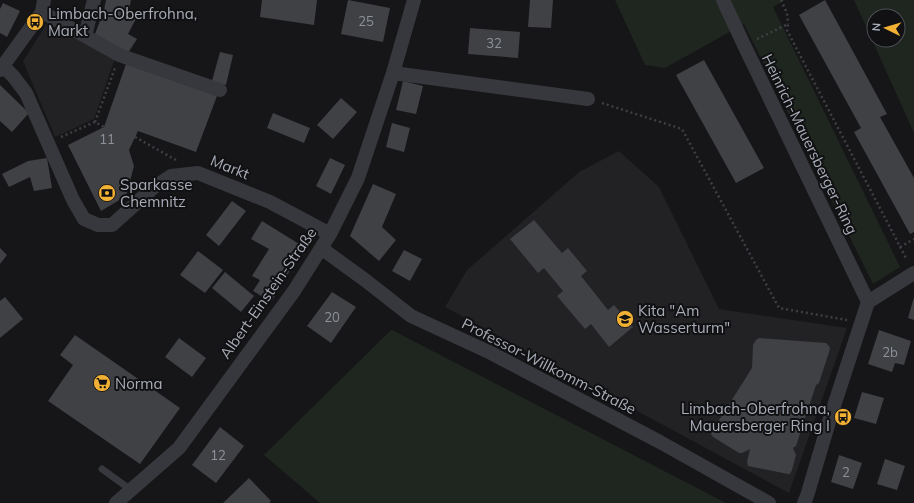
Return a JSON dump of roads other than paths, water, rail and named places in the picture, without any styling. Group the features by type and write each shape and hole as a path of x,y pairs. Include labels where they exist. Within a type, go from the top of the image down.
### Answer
{"street":[{"path":"85,36 94,0"},
{"name":"Albert-Einstein-Straße","path":"118,502 179,448 294,291 322,248 358,178 393,73 414,0"},
{"name":"Heinrich-Mauersberger-Ring","path":"723,0 868,302"},
{"path":"2,68 43,6 85,36 119,55 220,90"},
{"name":"Markt","path":"2,68 13,76 26,93 84,219 98,225 112,225 153,188 171,176 198,173 270,202 330,234"},
{"path":"393,73 588,99"},
{"name":"Professor-Willkomm-Straße","path":"322,248 411,316 491,353 660,442 769,503"},
{"path":"804,503 860,323 868,302 912,270"}],"lane":[{"path":"102,469 131,490"}],"place":[{"name":"Limbach-Oberfrohna, Markt","path":"35,22"},
{"name":"Sparkasse Chemnitz","path":"107,193"},
{"name":"Kita \"Am Wasserturm\"","path":"625,319"},
{"name":"Norma","path":"102,383"},
{"name":"Limbach-Oberfrohna, Mauersberger Ring I","path":"843,417"}]}
